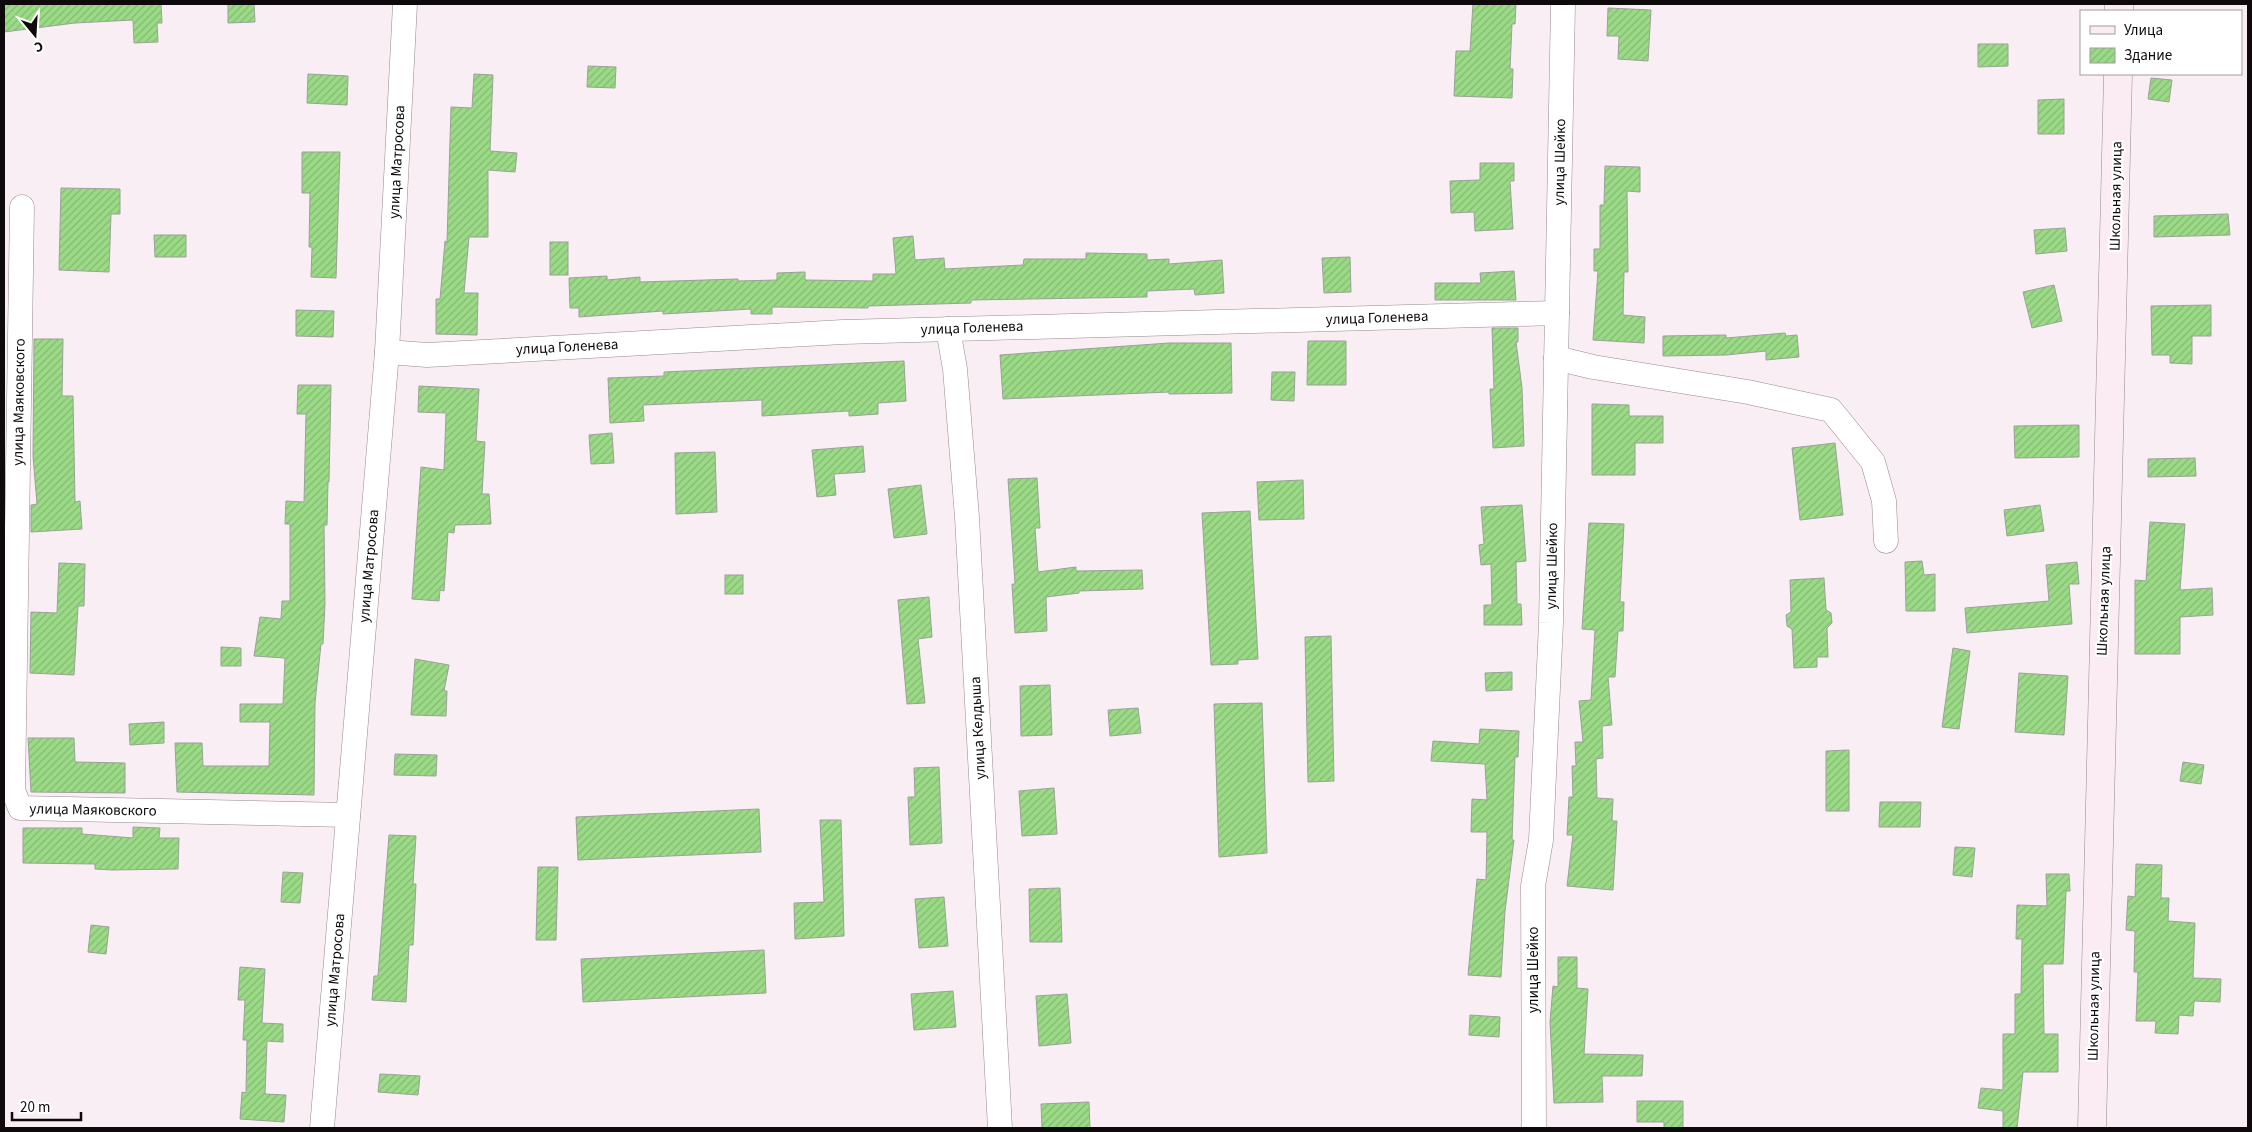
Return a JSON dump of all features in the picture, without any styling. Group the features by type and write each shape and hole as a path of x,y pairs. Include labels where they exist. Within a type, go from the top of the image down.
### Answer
{"street":[{"name":"улица Матросова","path":"322,1128 387,352 405,4"},
{"name":"улица Шейко","path":"1534,1128 1532,886 1540,840 1551,623 1563,4"},
{"name":"Школьная улица","path":"2092,1128 2118,75"},
{"name":"улица Маяковского","path":"22,207 13,790 20,808 348,815"},
{"name":"улица Голенева","path":"387,352 428,355 844,332 1557,313"},
{"name":"улица Келдыша","path":"948,329 955,369 967,517 1000,1128"},
{"path":"1556,358 1593,367 1748,392 1831,410 1873,462 1884,501 1886,541"}],"building":[{"path":"4,4 161,4 162,23 157,23 158,42 134,43 133,20 75,23 4,32"},
{"path":"228,4 254,4 255,22 228,23"},
{"path":"1473,4 1516,4 1515,24 1512,24 1510,69 1513,69 1512,98 1454,96 1456,51 1470,51"},
{"path":"1608,8 1651,10 1648,61 1618,59 1619,36 1607,36"},
{"path":"1978,44 2008,44 2008,66 1978,67"},
{"path":"588,66 616,67 615,88 587,87"},
{"path":"308,74 348,76 347,105 307,103"},
{"path":"474,74 493,75 490,151 517,153 515,172 488,170 488,237 469,237 464,293 478,293 477,335 436,334 436,299 440,299 445,241 447,242 451,107 472,108"},
{"path":"2151,78 2172,80 2169,102 2148,99"},
{"path":"2064,99 2064,134 2038,134 2038,100"},
{"path":"302,152 340,152 336,278 311,277 312,247 309,247 310,193 302,193"},
{"path":"1480,163 1514,163 1514,181 1510,181 1513,229 1475,231 1474,212 1451,213 1450,181 1480,180"},
{"path":"1605,166 1640,167 1640,192 1627,191 1628,272 1624,272 1623,315 1645,317 1644,343 1593,340 1598,271 1594,271 1594,249 1600,249 1600,205 1604,205"},
{"path":"61,188 120,189 120,214 111,214 109,272 59,270"},
{"path":"2228,214 2230,235 2154,237 2154,216"},
{"path":"2065,228 2067,251 2036,254 2034,230"},
{"path":"154,235 186,235 186,257 155,257"},
{"path":"913,236 915,260 944,258 945,269 1023,265 1024,259 1086,259 1086,253 1147,254 1147,260 1169,259 1169,264 1222,260 1224,293 1195,295 1194,289 1147,291 1147,297 971,300 971,303 868,306 868,308 772,307 772,314 751,314 751,309 663,314 663,311 579,317 579,308 570,308 569,278 607,276 607,280 640,277 640,282 738,279 738,281 777,280 777,273 805,272 805,280 873,281 873,274 896,274 893,238"},
{"path":"550,242 568,242 568,275 550,275"},
{"path":"1350,257 1351,292 1324,293 1322,258"},
{"path":"1514,271 1516,300 1435,300 1435,283 1481,283 1480,273"},
{"path":"2054,285 2062,321 2032,328 2023,292"},
{"path":"2211,305 2211,336 2192,336 2192,364 2170,363 2170,355 2152,355 2151,306"},
{"path":"296,310 334,311 333,337 296,336"},
{"path":"1492,328 1518,328 1518,342 1516,342 1522,388 1524,446 1493,448 1490,389 1494,389"},
{"path":"1785,333 1786,336 1797,335 1799,357 1766,360 1766,351 1726,355 1663,356 1663,336 1726,335 1726,338"},
{"path":"34,339 63,339 62,396 73,396 75,502 80,501 82,529 31,532 31,505 37,504 33,456"},
{"path":"1308,341 1346,341 1346,385 1307,385"},
{"path":"1169,343 1231,343 1232,393 1169,394 1169,392 1003,399 1000,355"},
{"path":"904,361 906,401 878,403 878,414 849,416 849,411 762,416 762,400 643,405 644,421 610,423 608,378 664,376 664,372"},
{"path":"1272,372 1295,372 1294,401 1271,400"},
{"path":"298,385 331,385 327,525 324,525 325,603 323,644 321,644 315,703 314,795 177,792 175,743 202,743 203,766 269,766 270,722 240,722 240,704 283,704 285,658 254,656 260,617 281,619 282,601 290,601 290,524 285,524 286,501 304,502 306,414 297,414"},
{"path":"419,386 479,389 476,441 485,442 482,494 489,494 491,524 455,525 454,533 448,532 444,591 440,590 439,601 412,599 421,467 444,470 446,413 418,412"},
{"path":"1592,404 1629,405 1629,416 1663,416 1663,443 1635,443 1635,475 1592,475"},
{"path":"2079,425 2079,457 2015,458 2014,426"},
{"path":"612,433 614,463 591,464 589,435"},
{"path":"1835,443 1843,515 1800,520 1792,448"},
{"path":"863,446 865,472 834,474 836,495 817,497 812,450"},
{"path":"715,452 717,512 676,514 675,453"},
{"path":"2195,458 2196,476 2148,477 2148,459"},
{"path":"1037,478 1040,528 1035,528 1038,572 1076,567 1076,571 1142,570 1143,589 1079,591 1079,593 1046,597 1047,631 1015,633 1012,584 1015,584 1008,479"},
{"path":"1303,480 1304,519 1259,520 1257,482"},
{"path":"921,485 927,534 894,538 888,489"},
{"path":"1522,505 1526,561 1516,562 1517,604 1521,604 1522,625 1484,625 1484,605 1492,605 1491,564 1481,565 1479,545 1484,544 1481,507"},
{"path":"2040,505 2044,531 2007,536 2004,510"},
{"path":"1250,511 1258,659 1238,660 1238,664 1211,665 1202,513"},
{"path":"2150,522 2185,524 2180,590 2212,588 2213,615 2180,617 2180,654 2135,654 2135,580 2146,581"},
{"path":"1589,523 1624,524 1620,602 1624,602 1623,631 1618,631 1615,677 1608,677 1612,725 1602,726 1603,758 1596,759 1597,798 1613,799 1612,821 1617,821 1613,890 1567,886 1573,835 1567,835 1569,797 1573,797 1572,766 1576,766 1575,742 1583,742 1579,701 1591,700 1595,630 1582,629"},
{"path":"1922,561 1924,575 1935,574 1935,611 1906,611 1905,562"},
{"path":"2077,562 2079,584 2069,584 2072,624 1967,633 1965,608 2049,601 2046,565"},
{"path":"59,563 85,564 84,606 78,606 74,675 30,673 31,612 57,613"},
{"path":"725,575 743,575 743,594 725,594"},
{"path":"1824,578 1826,610 1831,613 1832,623 1827,628 1828,657 1817,657 1817,667 1794,668 1792,629 1787,626 1786,615 1791,612 1790,580"},
{"path":"929,597 932,637 918,639 925,703 907,704 898,600"},
{"path":"1331,636 1334,781 1308,782 1305,637"},
{"path":"221,647 241,648 241,666 221,666"},
{"path":"1953,648 1970,651 1959,729 1942,727"},
{"path":"415,659 449,665 444,691 447,691 446,716 411,715"},
{"path":"1512,672 1512,690 1486,691 1485,673"},
{"path":"2019,673 2068,676 2064,735 2015,732"},
{"path":"1050,685 1052,735 1021,736 1020,686"},
{"path":"1262,703 1267,853 1219,857 1214,704"},
{"path":"1138,708 1141,733 1110,736 1108,710"},
{"path":"164,722 164,743 130,745 129,724"},
{"path":"1480,729 1519,731 1518,757 1515,757 1512,840 1514,840 1505,911 1501,977 1468,975 1477,879 1486,880 1487,832 1471,832 1472,799 1487,800 1485,764 1431,761 1433,741 1479,744"},
{"path":"28,738 74,738 75,762 125,763 125,793 31,792"},
{"path":"1849,750 1849,811 1826,811 1826,751"},
{"path":"395,754 437,755 436,776 394,775"},
{"path":"2183,762 2204,765 2201,784 2180,781"},
{"path":"939,767 942,843 910,845 908,797 915,797 914,768"},
{"path":"1054,788 1057,834 1022,836 1019,791"},
{"path":"1880,802 1921,802 1920,827 1879,827"},
{"path":"759,809 761,852 578,860 576,817"},
{"path":"820,820 841,820 844,936 795,939 794,903 824,902"},
{"path":"133,827 160,828 159,838 179,838 178,869 112,870 95,869 95,864 23,863 23,828 82,828 82,834 133,838"},
{"path":"389,835 416,836 413,884 416,884 413,945 409,945 406,1002 372,1000 374,976 378,976"},
{"path":"1955,847 1975,848 1972,877 1953,875"},
{"path":"2136,864 2162,865 2161,898 2169,898 2168,921 2195,923 2193,978 2221,979 2220,1002 2194,1001 2193,1016 2179,1015 2178,1034 2155,1033 2156,1021 2136,1021 2138,972 2134,972 2135,931 2126,930 2128,896 2135,897"},
{"path":"538,867 558,867 556,940 536,940"},
{"path":"283,872 303,873 300,903 281,902"},
{"path":"2046,874 2069,874 2070,891 2066,891 2063,964 2043,964 2044,1034 2058,1034 2058,1072 2023,1072 2017,1128 2003,1128 2003,1111 1978,1108 1981,1088 2003,1090 2003,1034 2015,1034 2015,994 2021,994 2022,939 2016,939 2017,905 2047,906"},
{"path":"1060,888 1062,942 1030,942 1029,889"},
{"path":"944,897 948,946 919,948 915,899"},
{"path":"91,925 109,927 106,954 88,952"},
{"path":"764,950 766,993 583,1002 581,959"},
{"path":"1558,957 1577,957 1577,988 1588,989 1584,1054 1643,1055 1642,1076 1602,1076 1603,1102 1554,1103 1550,1022 1553,986 1558,987"},
{"path":"240,967 265,969 262,1023 283,1024 283,1042 267,1041 265,1094 286,1095 284,1122 240,1119 242,1092 246,1093 247,1040 243,1040 245,1000 238,1000"},
{"path":"953,991 956,1027 914,1030 911,994"},
{"path":"1067,994 1071,1043 1039,1046 1036,996"},
{"path":"1470,1015 1500,1017 1499,1037 1469,1035"},
{"path":"380,1074 420,1076 418,1095 378,1092"},
{"path":"1637,1101 1683,1101 1683,1128 1664,1128 1664,1122 1637,1122"},
{"path":"1089,1102 1090,1128 1042,1128 1041,1104"}]}
